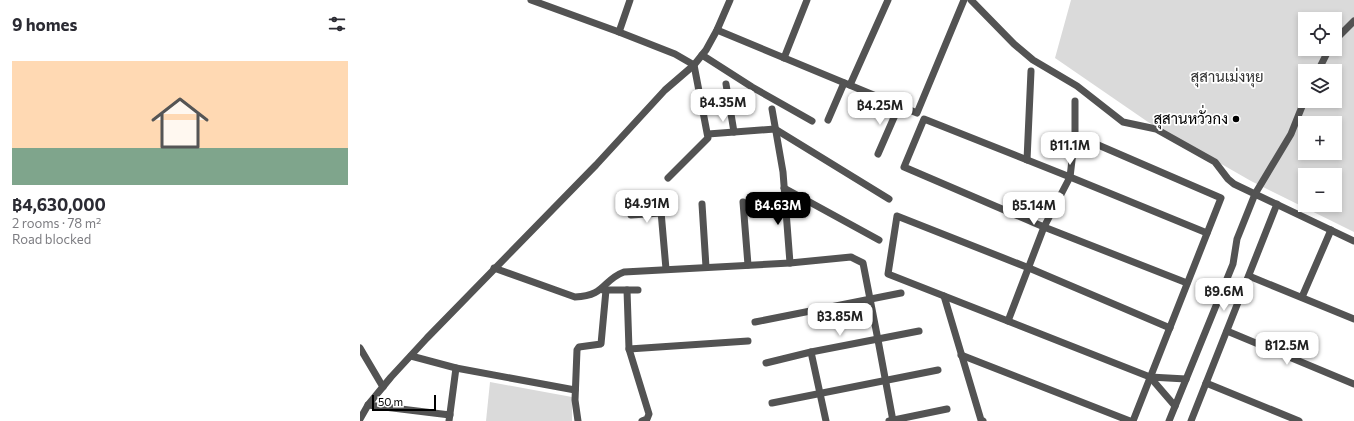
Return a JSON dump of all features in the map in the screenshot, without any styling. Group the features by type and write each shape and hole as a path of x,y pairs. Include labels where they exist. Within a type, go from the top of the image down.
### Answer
{"street":[{"path":"531,0 675,54 694,65 708,138 668,178"},
{"path":"619,32 630,0"},
{"path":"360,419 368,405 383,387 494,268 596,165 665,90 694,65 702,55 716,30 730,0"},
{"path":"784,58 807,0"},
{"path":"828,120 888,0"},
{"path":"716,30 917,113 964,0"},
{"path":"971,0 1014,44 1033,60 1077,86 1123,122 1156,129 1215,162 1228,179 1234,184 1354,241"},
{"path":"1342,33 1354,21"},
{"path":"702,55 752,87 812,121"},
{"path":"1028,160 1030,71"},
{"path":"726,84 734,132"},
{"path":"1008,321 1044,227 1070,177 1074,135 1075,101"},
{"path":"878,154 899,106"},
{"path":"1169,421 1233,264 1237,239 1255,194 1291,134 1301,108"},
{"path":"772,109 783,177 790,263"},
{"path":"1187,283 1044,227 904,167 924,119 1207,233"},
{"path":"708,134 775,129 889,199"},
{"path":"1074,135 1221,198 1134,421"},
{"path":"784,188 879,240"},
{"path":"660,200 666,269"},
{"path":"744,202 748,265"},
{"path":"702,204 706,267"},
{"path":"1191,421 1277,204"},
{"path":"632,215 661,213"},
{"path":"1170,328 1029,268 897,216 888,274 1150,377 1186,379"},
{"path":"1302,297 1331,230"},
{"path":"494,268 575,297 592,295 603,290 617,274 624,272 790,263 851,257 863,263 886,381 891,421 947,409"},
{"path":"1249,276 1354,319"},
{"path":"603,290 638,290"},
{"path":"578,421 575,400 577,350 579,347 601,344 603,290"},
{"path":"627,290 629,349 649,414 647,419 642,421"},
{"path":"755,322 901,293"},
{"path":"944,296 981,420 983,421"},
{"path":"766,364 811,352 919,331"},
{"path":"1227,331 1354,384"},
{"path":"629,349 748,341"},
{"path":"360,348 383,387"},
{"path":"811,352 826,421"},
{"path":"961,355 1130,421"},
{"path":"411,356 456,368 575,390"},
{"path":"368,405 450,418 456,368"},
{"path":"772,403 938,370"},
{"path":"1150,377 1175,406"},
{"path":"1206,383 1299,421"}],"green space":[{"name":"สุสานเม่งหุย","path":"1071,0 1354,0 1354,232 1314,212 1342,212 1342,168 1298,168 1298,204 1251,181 1148,122 1055,58"},
{"path":"490,382 572,397 572,421 486,421"}],"place":[{"name":"สุสานหวั่วกง","path":"1236,119"}]}
